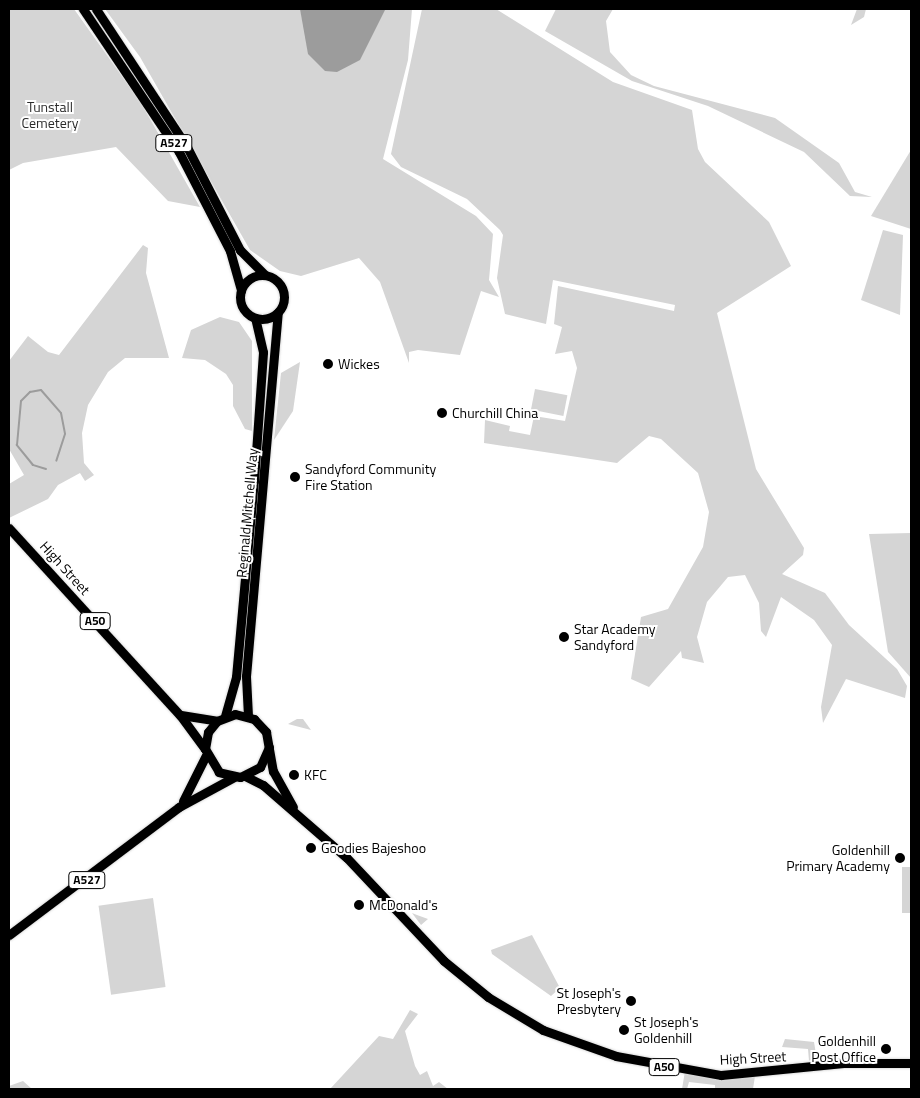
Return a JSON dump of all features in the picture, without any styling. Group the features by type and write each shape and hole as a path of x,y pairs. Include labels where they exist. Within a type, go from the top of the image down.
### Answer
{"main road":[{"name":"A527","path":"83,9 179,152 230,251 241,290"},
{"name":"A527","path":"96,9 187,147 240,250 265,275"},
{"path":"265,275 282,289 278,312 255,318 242,308 241,290 252,277 265,275"},
{"name":"Reginald Mitchell Way","path":"248,716 246,676 278,312"},
{"name":"Reginald Mitchell Way","path":"221,718 236,677 254,481 263,352 255,318"},
{"name":"High Street","path":"9,528 180,715 206,752"},
{"path":"180,715 221,718 248,716 266,732 268,747 280,790 297,814"},
{"path":"206,752 208,732 221,718"},
{"path":"234,777 245,776 260,767 268,747"},
{"name":"A527","path":"179,807 199,777 206,752"},
{"name":"A50","path":"206,752 219,772 234,777"},
{"name":"A50","path":"245,776 297,814"},
{"name":"A527","path":"9,935 179,807 234,777"},
{"name":"High Street","path":"297,814 347,858 444,961 526,1022 587,1048 662,1066 738,1074 843,1063 911,1063"}],"green space":[{"name":"Tunstall Cemetery","path":"9,9 74,9 141,103 200,207 168,201 116,147 23,163 9,170"},
{"path":"105,9 412,9 408,60 383,159 476,216 493,234 489,280 499,297 481,291 460,355 418,350 409,352 409,363 380,282 359,258 301,276 280,271 250,250 140,57"},
{"path":"422,9 496,9 613,82 692,110 698,149 705,162 769,222 791,266 717,313 756,469 804,548 803,555 782,574 825,593 849,625 897,669 907,686 905,698 846,679 823,723 821,707 832,645 814,620 781,597 766,637 761,631 759,603 745,575 728,577 707,602 697,637 704,663 682,658 681,651 649,687 631,679 641,617 668,609 703,547 709,512 698,473 661,439 649,436 617,463 484,443 485,420 510,426 509,431 530,435 534,416 565,421 577,368 572,351 555,354 562,327 554,324 558,286 674,311 675,305 553,280 546,324 505,314 497,278 503,235 500,230 467,199 401,167 391,154"},
{"path":"556,9 613,9 606,21 610,52 631,75 654,86 775,118 839,163 855,192 872,197 850,196 804,152 708,106 632,81 545,31"},
{"path":"857,9 866,9 864,17 851,25"},
{"path":"911,150 911,229 871,216"},
{"path":"883,230 903,235 900,315 861,300"},
{"path":"143,245 148,248 146,273 169,358 125,358 108,372 88,405 82,433 84,463 94,475 85,481 80,473 58,485 48,499 9,518 9,484 24,475 9,449 9,361 28,336 48,352 59,355"},
{"path":"220,317 239,322 252,341 252,431 245,429 233,406 233,385 226,374 205,360 182,358 191,330"},
{"path":"300,362 293,411 274,440 281,373"},
{"path":"535,389 567,395 563,416 531,410"},
{"path":"911,533 911,678 888,652 869,534"},
{"path":"297,719 303,719 311,730 288,724"},
{"path":"902,867 911,867 911,913 902,913"},
{"path":"153,898 166,987 111,995 99,906"},
{"path":"412,913 417,915 428,919 421,925"},
{"path":"532,935 560,988 551,996 492,954 491,950"},
{"path":"410,1010 418,1014 405,1031 415,1066 420,1075 427,1071 433,1086 439,1082 448,1089 330,1089 379,1036 393,1039"},
{"path":"785,1039 814,1042 817,1060 809,1061 808,1049 782,1047"},
{"path":"685,1071 721,1076 755,1076 753,1089 715,1089 715,1085 689,1082 687,1089 682,1089"},
{"path":"23,1081 32,1089 9,1089 9,1086"}],"shaded area":[{"path":"300,9 385,10 360,60 337,72 325,71 308,54"}],"waterway":[{"path":"46,469 33,465 17,445 21,401 30,392 41,390 61,413 65,434 56,461"}],"place":[{"name":"Wickes","path":"328,364"},
{"name":"Churchill China","path":"442,413"},
{"name":"Sandyford Community Fire Station","path":"295,477"},
{"name":"Star Academy Sandyford","path":"564,637"},
{"name":"KFC","path":"294,775"},
{"name":"Goodies Bajeshoo","path":"311,848"},
{"name":"Goldenhill Primary Academy","path":"900,858"},
{"name":"McDonald's","path":"359,905"},
{"name":"St Joseph's Presbytery","path":"631,1001"},
{"name":"St Joseph's Goldenhill","path":"624,1030"},
{"name":"Goldenhill Post Office","path":"886,1049"}]}
